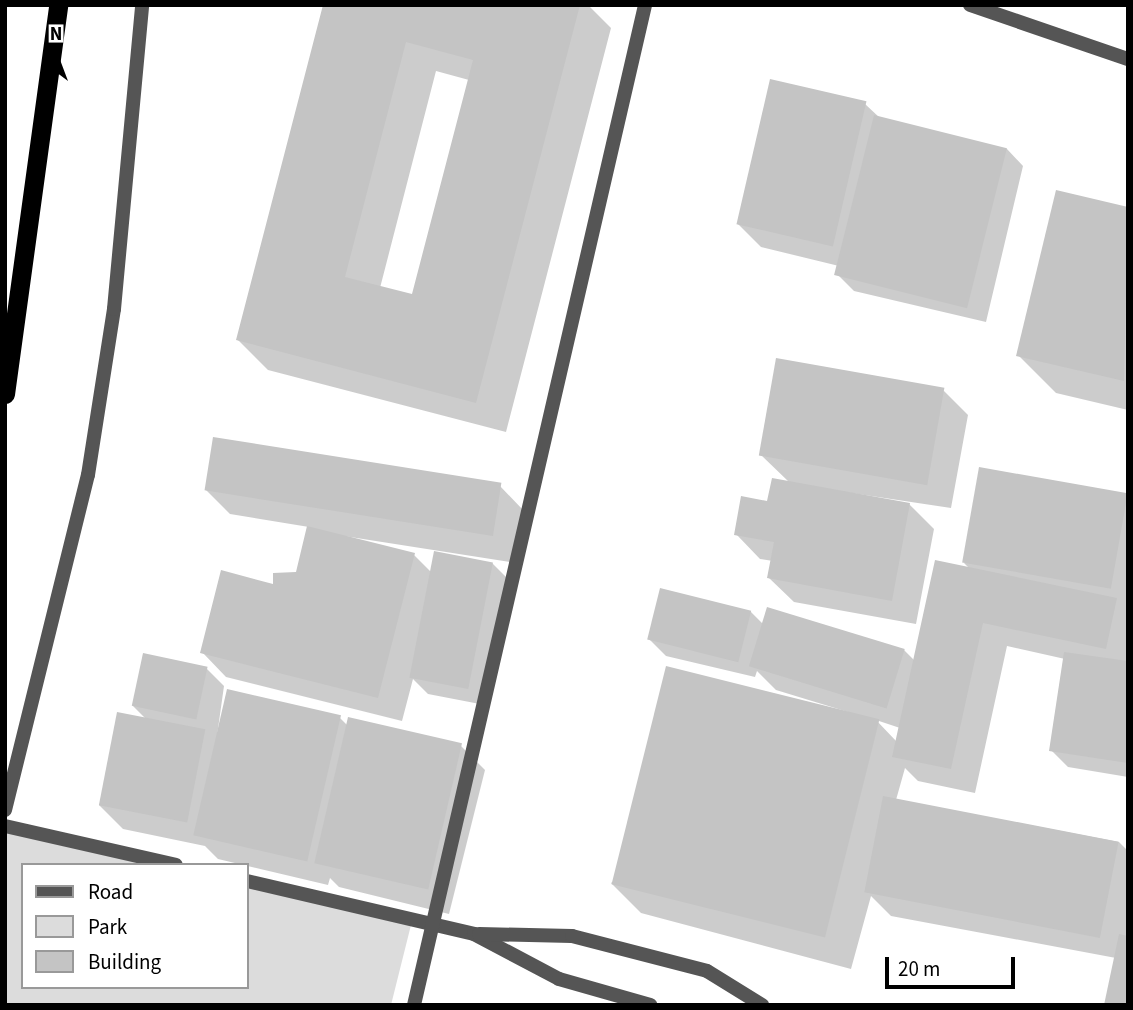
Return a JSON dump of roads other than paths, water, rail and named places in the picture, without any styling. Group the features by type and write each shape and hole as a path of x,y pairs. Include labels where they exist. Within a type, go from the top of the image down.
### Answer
{"highway":[{"path":"5,394 58,5"}],"street":[{"path":"5,810 88,475 114,309 142,5"},
{"path":"414,1005 645,5"},
{"path":"970,5 1128,58"},
{"path":"5,827 167,863"},
{"path":"248,881 474,934 559,979 650,1005"},
{"path":"474,934 572,936 707,971 762,1005"}]}
